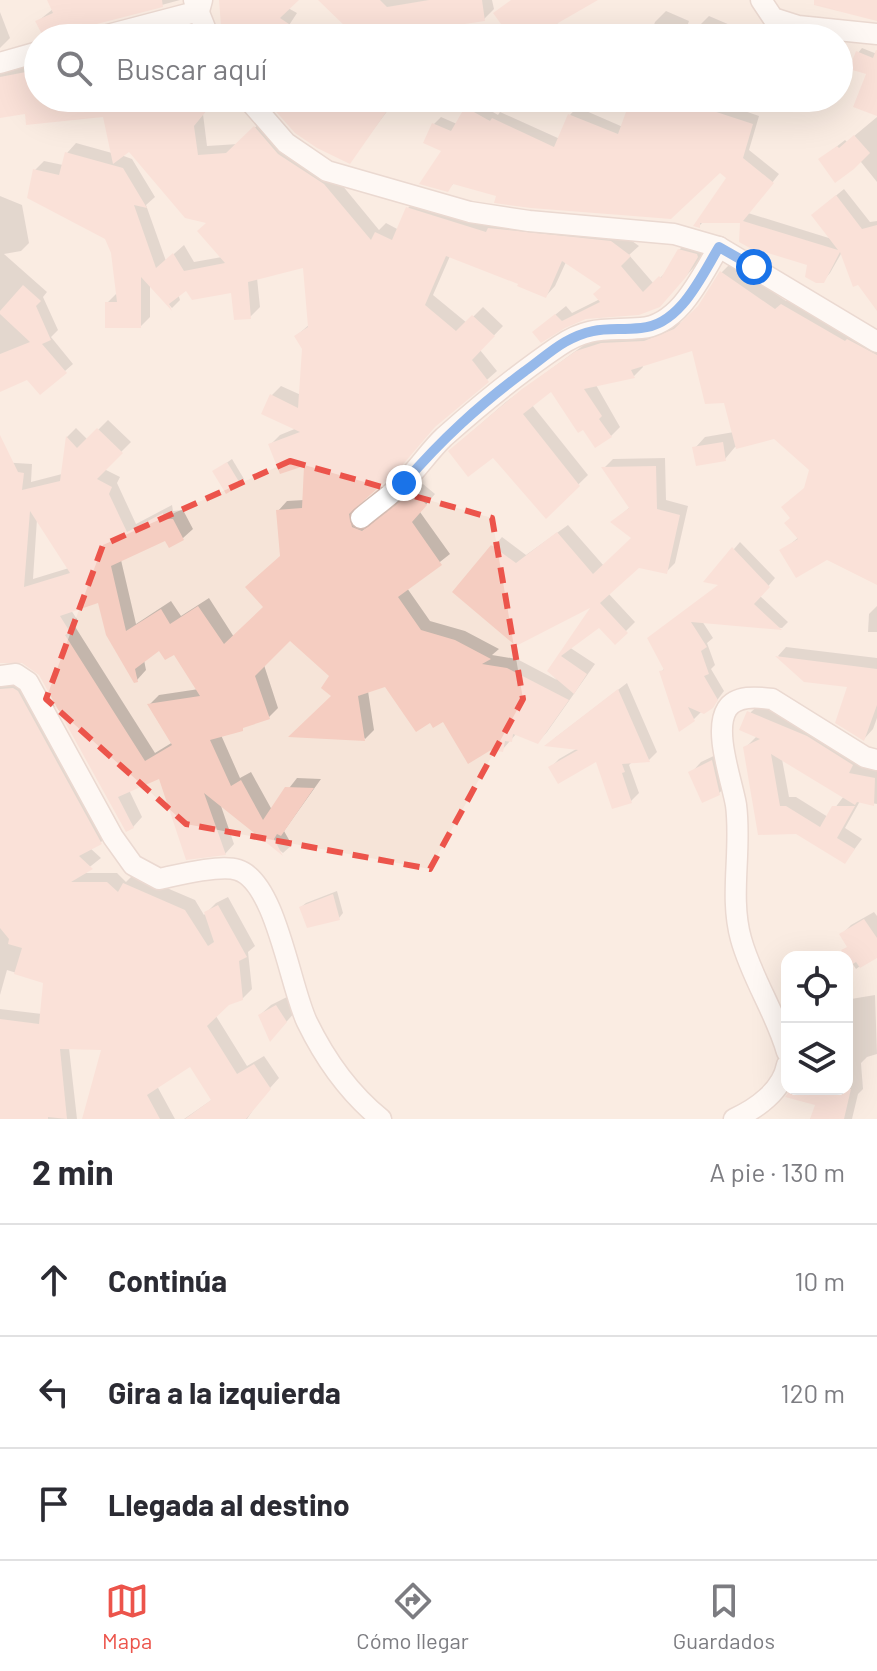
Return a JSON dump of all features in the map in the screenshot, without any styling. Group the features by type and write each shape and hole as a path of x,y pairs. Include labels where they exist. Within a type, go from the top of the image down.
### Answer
{"street":[{"path":"761,0 773,18 792,24"},
{"path":"138,24 198,4 204,24"},
{"path":"853,32 877,34"},
{"path":"0,63 24,56"},
{"path":"259,112 286,143 327,171 470,212 529,221 674,234 719,247 877,342"},
{"path":"361,518 404,483 442,439 562,344 584,332 609,327 643,328 661,322 680,307 694,289 719,247"},
{"path":"0,676 16,674 28,682 97,812 133,865 159,879 180,874 238,870 257,883 270,905 307,1022 347,1086 381,1119"},
{"path":"781,1036 749,965 740,936 736,904 738,819 723,741 727,708 739,700 755,697 772,699 865,757 877,760"},
{"path":"734,1119 751,1111 781,1081"}],"highlighted area":[{"path":"290,461 492,518 523,699 430,869 186,824 46,699 103,545"}],"shaded area":[{"path":"0,0 877,0 877,1119 0,1119"}],"building":[{"path":"47,0 162,0 163,7 97,24 37,24 35,21 53,13"},
{"path":"219,0 299,0 280,18 289,24 221,24"},
{"path":"318,0 380,0 387,7 429,0 482,0 485,21 465,24 343,24"},
{"path":"511,0 598,0 556,24 501,24 493,13"},
{"path":"814,0 877,0 877,21 814,5"},
{"path":"877,50 877,116 853,107 866,74 853,70 856,51 873,58"},
{"path":"24,72 24,112 206,112 194,126 198,155 226,153 254,126 278,154 324,184 371,240 375,232 392,240 406,207 486,232 488,228 611,241 631,256 621,266 643,292 659,276 661,278 678,249 697,254 686,277 660,307 639,315 586,319 541,343 532,332 555,314 562,321 600,302 593,294 601,287 562,261 546,298 446,256 425,305 456,331 472,315 495,336 472,360 489,382 435,427 399,469 349,514 352,527 362,531 413,492 427,505 412,522 442,565 398,597 421,630 455,640 491,659 482,664 507,668 569,700 538,744 513,734 512,742 505,741 503,752 491,750 468,764 443,722 433,728 430,723 416,732 385,687 358,696 365,741 288,737 331,696 321,688 329,676 290,641 255,676 270,719 243,728 243,731 210,740 231,786 241,780 263,820 285,787 314,788 281,836 277,834 274,839 283,856 204,793 226,855 186,860 159,779 118,797 134,828 126,832 39,675 22,663 0,663 0,435 18,472 24,473 22,490 60,481 66,436 77,448 97,428 123,453 97,479 112,487 109,494 127,532 163,513 164,519 173,519 184,540 169,548 165,541 111,566 126,631 161,609 170,624 198,606 224,644 263,607 245,587 280,556 276,510 302,508 304,466 280,474 268,444 300,432 261,414 270,394 298,408 302,349 294,336 308,327 303,268 248,282 251,319 234,320 231,293 192,300 186,291 169,304 172,311 141,277 141,328 105,328 105,302 117,302 111,253 105,239 27,198 33,169 59,175 65,152 123,168 147,208 134,205 156,268 173,253 184,271 225,263 197,231 206,223 185,218 129,152 113,164 103,117 26,125 25,114 0,118 0,77","holes":["30,511 70,573 24,587","98,603 106,635 134,683 138,682 135,669 159,651 165,660 174,655 200,696 147,704 172,745 145,761 65,635 70,632 60,616"]},
{"path":"276,112 386,112 350,164 295,133"},
{"path":"462,112 474,112 490,121 492,118 554,147 568,114 618,134 626,112 716,112 753,124 743,158 774,183 743,221 838,250 811,215 836,195 862,229 877,225 877,311 858,285 853,287 840,252 824,283 816,283 805,277 807,265 757,252 739,242 740,223 700,223 700,228 693,226 726,178 720,173 671,219 494,203 496,196 453,184 448,192 419,184 441,151 423,143 432,123 451,131"},
{"path":"854,135 870,153 835,183 818,159 837,146 839,148"},
{"path":"720,271 775,309 781,304 845,341 847,339 877,355 877,585 827,560 796,578 779,550 798,539 784,523 790,518 781,507 804,488 809,470 774,439 736,449 724,403 705,404 692,351 631,370 635,378 584,389 612,437 595,448 583,430 578,433 551,392 523,414 580,486 546,519 493,458 468,477 448,451 522,389 576,351 601,343 644,341 674,329 698,306"},
{"path":"23,285 41,301 36,306 51,340 42,344 67,373 40,395 27,380 0,392 0,354 30,342 0,314"},
{"path":"723,442 726,461 696,466 692,447"},
{"path":"227,462 241,485 226,494 212,471"},
{"path":"656,466 657,509 680,515 667,574 639,568 600,603 628,633 615,645 599,628 561,656 587,674 574,694 547,671 590,608 516,646 452,592 491,545 516,563 557,532 593,574 631,538 610,522 629,508 601,467"},
{"path":"732,547 770,587 754,604 782,630 691,622 707,647 701,651 709,674 704,676 718,700 704,714 688,707 695,721 679,732 659,671 664,670 647,638 718,585 703,582"},
{"path":"775,656 877,669 877,705 864,741 835,723 847,687 804,682"},
{"path":"13,688 18,691 102,844 79,856 93,869 71,882 107,882 118,892 123,883 185,910 208,946 214,942 204,912 218,905 247,957 239,961 243,1000 229,1005 207,1026 237,1074 254,1064 271,1089 246,1119 185,1119 211,1100 190,1067 147,1095 160,1119 82,1119 101,1050 60,1049 67,1119 0,1119 0,1019 39,1024 43,983 14,974 22,948 8,944 9,939 0,928 0,689"},
{"path":"618,689 650,762 622,764 632,803 612,809 596,762 558,784 548,767 578,750 544,746"},
{"path":"747,711 807,736 853,765 849,773 875,778 874,806 857,802 855,805 771,754 780,806 786,806 820,827 832,806 855,806 837,838 855,849 845,864 796,834 758,835 743,747 760,739 739,730"},
{"path":"712,760 720,795 702,803 688,772"},
{"path":"333,894 340,920 307,928 299,907"},
{"path":"864,919 877,938 877,958 860,968 856,962 853,964 853,951 842,951 847,947 839,934"},
{"path":"276,1005 287,1022 270,1042 258,1015"},
{"path":"850,1095 844,1119 810,1119 815,1105 785,1097"}],"route":[{"path":"404,483 442,439 562,344 584,332 609,327 643,328 661,322 680,307 694,289 719,247 754,267"}]}
